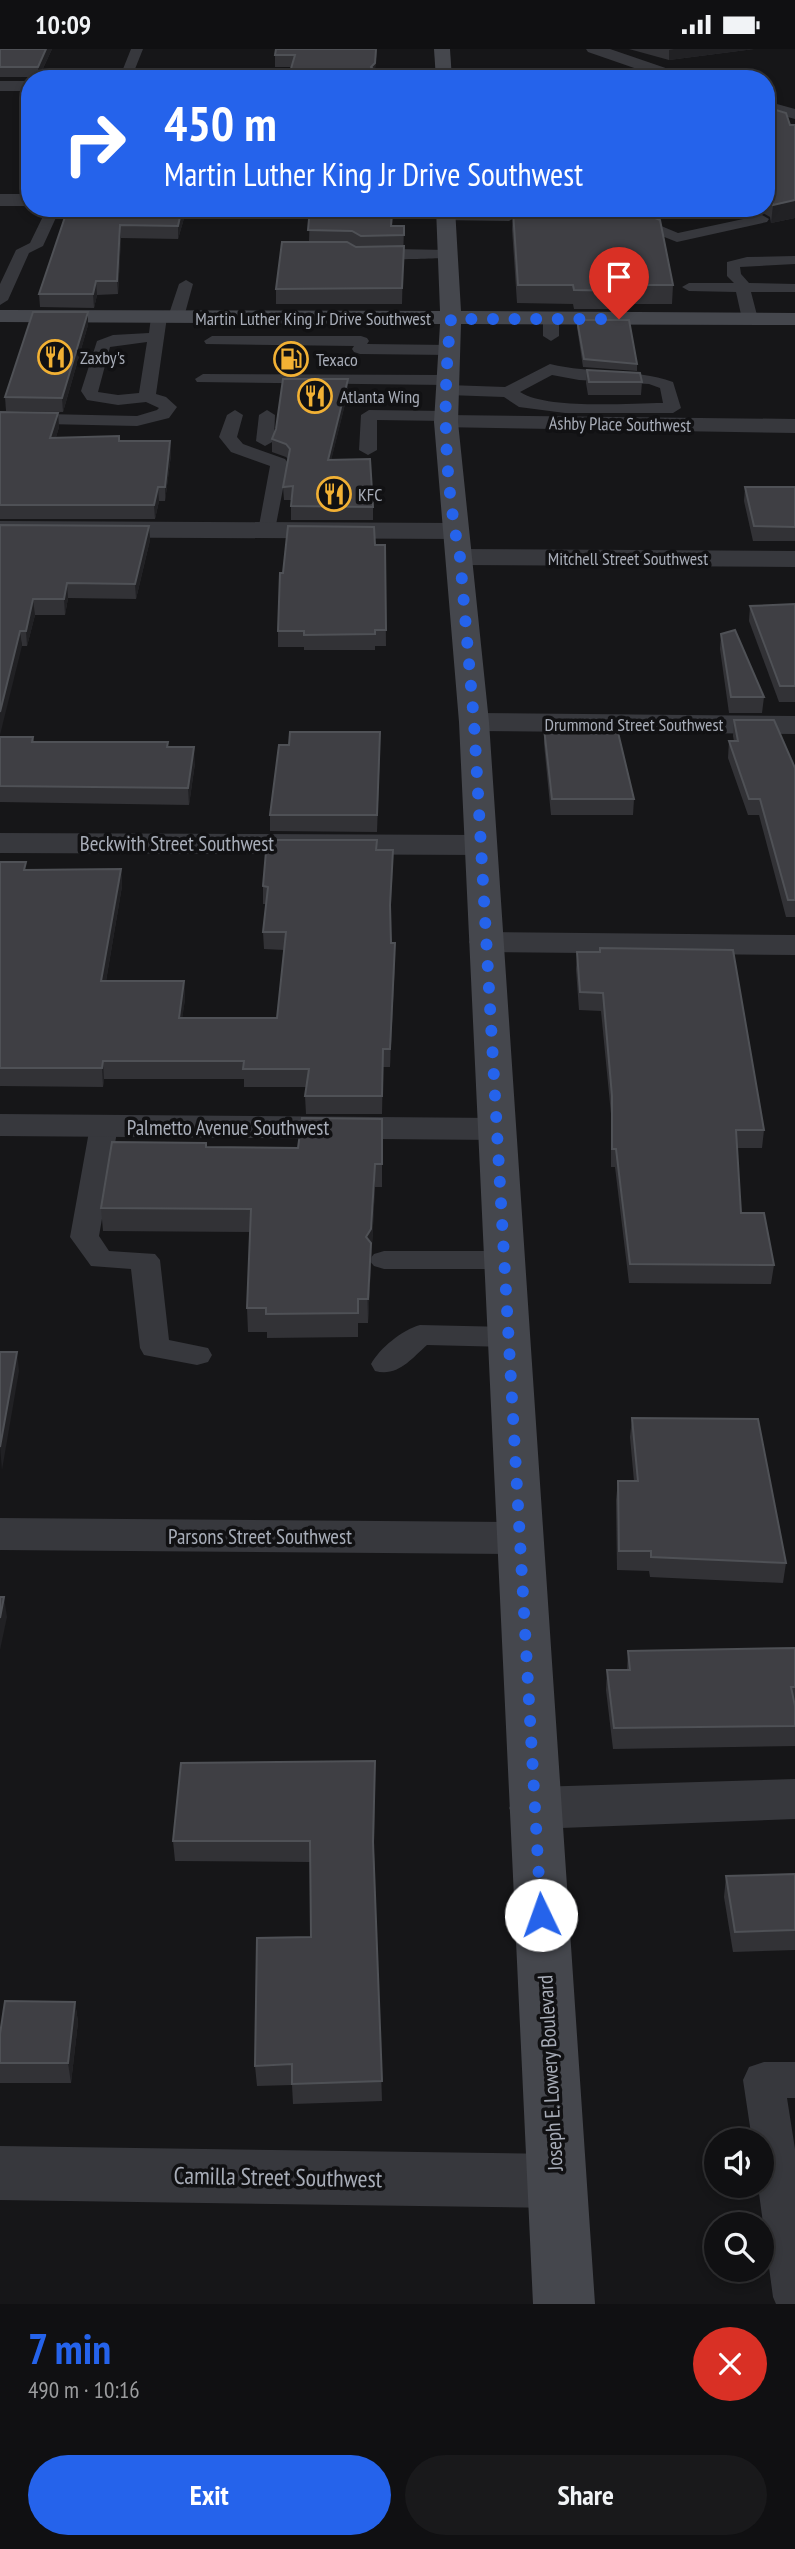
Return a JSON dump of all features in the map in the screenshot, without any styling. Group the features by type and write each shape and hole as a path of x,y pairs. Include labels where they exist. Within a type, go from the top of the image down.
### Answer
{"main road":[{"path":"442,49 443,70"},
{"name":"Joseph E. Lowery Boulevard","path":"446,217 448,380 458,544 474,722 564,2304"},
{"name":"Martin Luther King Jr Drive Southwest","path":"0,316 163,324 253,318 361,318 448,380 551,327 795,319"}],"street":[{"path":"594,49 656,70"},
{"path":"0,86 21,86"},
{"path":"775,94 786,95"},
{"path":"775,108 795,114"},
{"path":"0,200 21,200"},
{"name":"Ashby Place Southwest","path":"448,380 692,425 795,426"},
{"name":"Mitchell Street Southwest","path":"0,529 267,531 458,544 795,559"},
{"name":"Drummond Street Southwest","path":"474,722 795,725"},
{"name":"Beckwith Street Southwest","path":"0,843 481,845"},
{"path":"486,942 795,945"},
{"name":"Palmetto Avenue Southwest","path":"0,1125 497,1129"},
{"name":"Parsons Street Southwest","path":"0,1534 520,1538"},
{"path":"535,1808 795,1799"},
{"name":"Camilla Street Southwest","path":"0,2173 556,2181"}],"lane":[{"path":"129,70 137,49"},
{"path":"0,300 23,250 36,246 49,217"},
{"path":"643,217 649,226 677,238 762,219"},
{"path":"649,226 670,221"},
{"path":"352,251 356,256 448,254"},
{"path":"742,284 749,276 750,268 795,263"},
{"path":"147,397 163,324 186,284"},
{"path":"742,284 750,319"},
{"path":"689,287 742,284 795,288"},
{"path":"250,341 253,318"},
{"path":"359,381 361,318"},
{"path":"0,418 137,421 163,414 169,407 160,401 147,397 101,399 89,391 103,344 163,324"},
{"path":"212,341 360,345 448,380 508,392 525,403 565,408 673,408"},
{"path":"508,392 550,369 566,376 654,379 667,386 673,408 692,425"},
{"path":"203,379 448,380"},
{"path":"368,450 369,415 448,380"},
{"path":"235,415 228,437 237,448 279,463 267,531"},
{"path":"265,441 267,415"},
{"path":"104,1126 84,1237 101,1260 145,1261 155,1348 197,1355"},
{"path":"384,1261 504,1260"},
{"path":"386,1364 420,1335 509,1337"},
{"path":"794,2288 764,2080 795,2080"}],"building":[{"path":"0,49 46,49 38,67 0,67"},
{"path":"276,49 376,49 375,63 371,67 374,70 291,70 295,55 275,55"},
{"path":"775,110 786,113 790,125 795,125 795,200 775,205"},
{"path":"65,217 180,217 178,226 120,225 117,281 96,281 93,294 39,294"},
{"path":"309,217 392,217 391,226 404,226 404,235 361,236 352,231 308,230"},
{"path":"513,217 653,217 660,220 673,285 625,285 626,291 574,290 573,285 518,285"},
{"path":"282,242 347,242 356,247 404,246 402,288 276,289"},
{"path":"33,312 88,312 62,398 5,397"},
{"path":"577,320 629,320 637,364 584,359"},
{"path":"587,370 640,373 642,382 589,382"},
{"path":"283,379 348,379 328,460 370,459 373,507 291,506 293,486 283,487 290,449 286,444 272,439 276,429"},
{"path":"0,412 58,413 50,438 119,436 119,441 170,441 165,487 158,487 154,505 0,505"},
{"path":"745,487 795,487 795,527 754,526"},
{"path":"0,525 149,526 135,584 67,583 64,599 33,599 26,631 20,631 0,712"},
{"path":"288,526 374,527 375,545 385,545 386,630 375,630 375,634 304,635 304,631 278,631 280,573 283,573"},
{"path":"795,604 795,686 780,686 750,606"},
{"path":"735,630 764,697 731,697 721,634"},
{"path":"734,720 774,720 795,768 795,900 788,900 760,799 749,799 729,741 738,741"},
{"path":"616,724 634,799 552,799 544,728 560,728 559,725"},
{"path":"290,732 380,732 377,815 270,815 279,745 289,745"},
{"path":"0,737 33,737 32,742 168,742 167,747 194,747 188,788 0,786"},
{"path":"267,840 377,840 376,850 393,850 390,905 391,943 395,943 390,1049 383,1049 382,1096 305,1096 309,1069 243,1069 244,1061 103,1061 102,1068 0,1068 0,862 26,862 24,870 121,869 101,981 184,981 179,1018 277,1018 286,932 263,932 268,887 263,886"},
{"path":"600,948 733,950 764,1130 736,1130 741,1213 764,1213 774,1265 630,1264 616,1149 612,1149 612,1096 603,993 580,992 577,952 600,952"},
{"path":"302,1118 382,1119 382,1164 375,1164 371,1229 366,1237 371,1243 368,1299 358,1299 358,1313 266,1314 266,1308 247,1308 251,1209 101,1208 112,1142 298,1148"},
{"path":"0,1352 17,1352 0,1447"},
{"path":"632,1418 758,1419 786,1563 651,1557 651,1551 619,1551 618,1481 638,1481"},
{"path":"0,1597 4,1597 0,1618"},
{"path":"795,1648 795,1687 791,1687 795,1726 614,1728 607,1670 630,1670 628,1651"},
{"path":"375,1761 373,1842 382,2081 292,2084 292,2064 255,2066 257,1938 311,1937 310,1841 173,1841 181,1763"},
{"path":"795,1874 795,1930 735,1932 726,1876"},
{"path":"5,2001 75,2002 68,2063 0,2063 0,2034"}],"place":[{"name":"Zaxby's","path":"55,357"},
{"name":"Texaco","path":"291,359"},
{"name":"Atlanta Wing","path":"315,396"},
{"name":"KFC","path":"334,494"}],"route":[{"path":"541,1915 474,722 460,557 450,477 446,380 451,319 619,319"}]}
